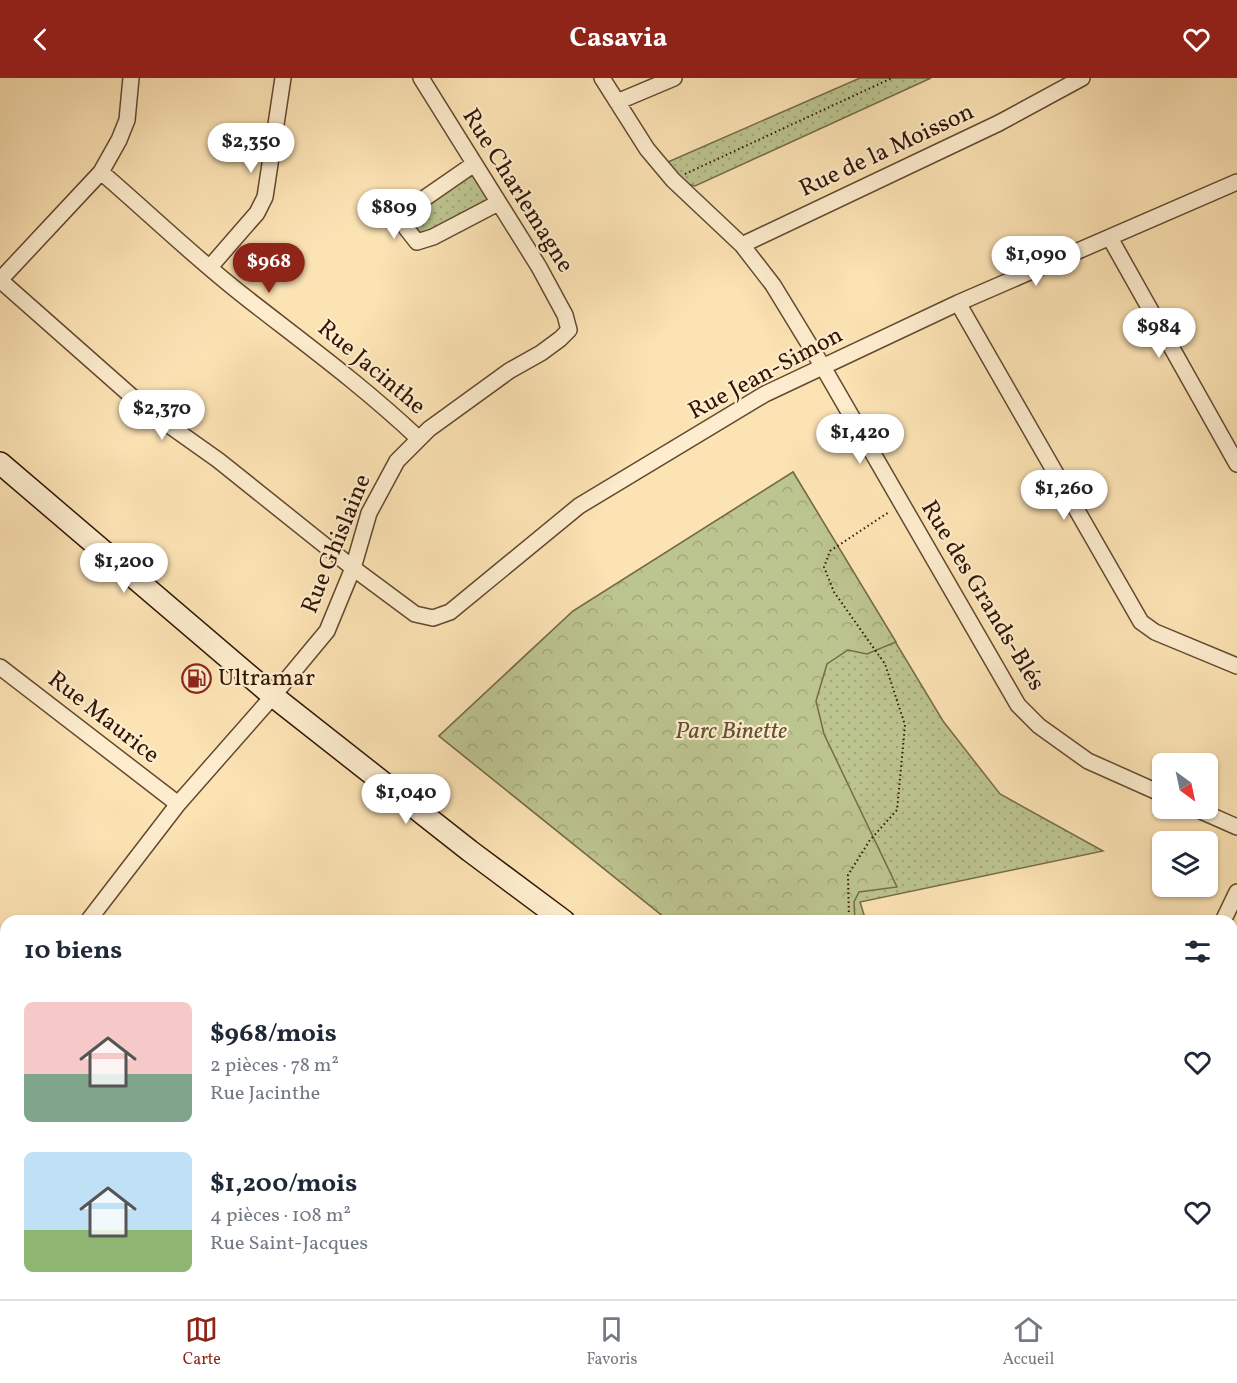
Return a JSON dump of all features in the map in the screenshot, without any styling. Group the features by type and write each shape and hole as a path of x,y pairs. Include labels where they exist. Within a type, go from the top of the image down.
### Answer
{"street":[{"path":"0,280 100,172 119,140 127,120 131,78"},
{"path":"210,267 257,213 265,197 283,78"},
{"name":"Rue Charlemagne","path":"421,78 538,267 566,315 569,330"},
{"name":"Rue des Grands-Blés","path":"602,78 647,149 673,180 742,245 774,285 1018,705 1039,726 1088,762 1152,791"},
{"path":"617,102 674,78"},
{"name":"Rue de la Moisson","path":"742,245 999,123 1082,78"},
{"path":"474,164 410,209 406,228 417,242 433,237 498,203"},
{"name":"Rue Jacinthe","path":"100,172 247,299 369,393 418,438"},
{"name":"Rue Jean-Simon","path":"0,280 146,409 218,460 353,568 415,614 433,618 450,612 579,506 765,394 958,303 1237,182"},
{"path":"1110,238 1237,464"},
{"path":"958,303 1141,622 1155,632 1237,666"},
{"name":"Rue Ghislaine","path":"93,915 178,804 327,631 353,568 369,513 398,461 418,438 509,371 541,353 569,330"},
{"path":"0,463 273,696 470,851 556,915"},
{"name":"Rue Maurice","path":"0,667 178,804"},
{"path":"1218,819 1237,827"},
{"path":"1226,915 1237,892"}],"path":[{"path":"673,180 892,78"},
{"path":"849,915 849,875 870,840 897,810 905,725 885,664 834,592 824,567 830,551 902,504"}],"green space":[{"path":"860,78 931,78 695,186 673,180 668,162"},
{"path":"474,164 498,203 417,242 409,209"},
{"name":"Parc Binette","path":"793,472 943,721 1000,794 1103,851 860,902 864,915 662,915 439,736 573,611"},
{"name":"Parc Binette","path":"793,472 896,642 867,654 848,650 827,664 816,701 824,734 897,887 859,892 854,902 855,915 662,915 439,736 573,611"}],"place":[{"name":"Ultramar","path":"197,679"}]}
